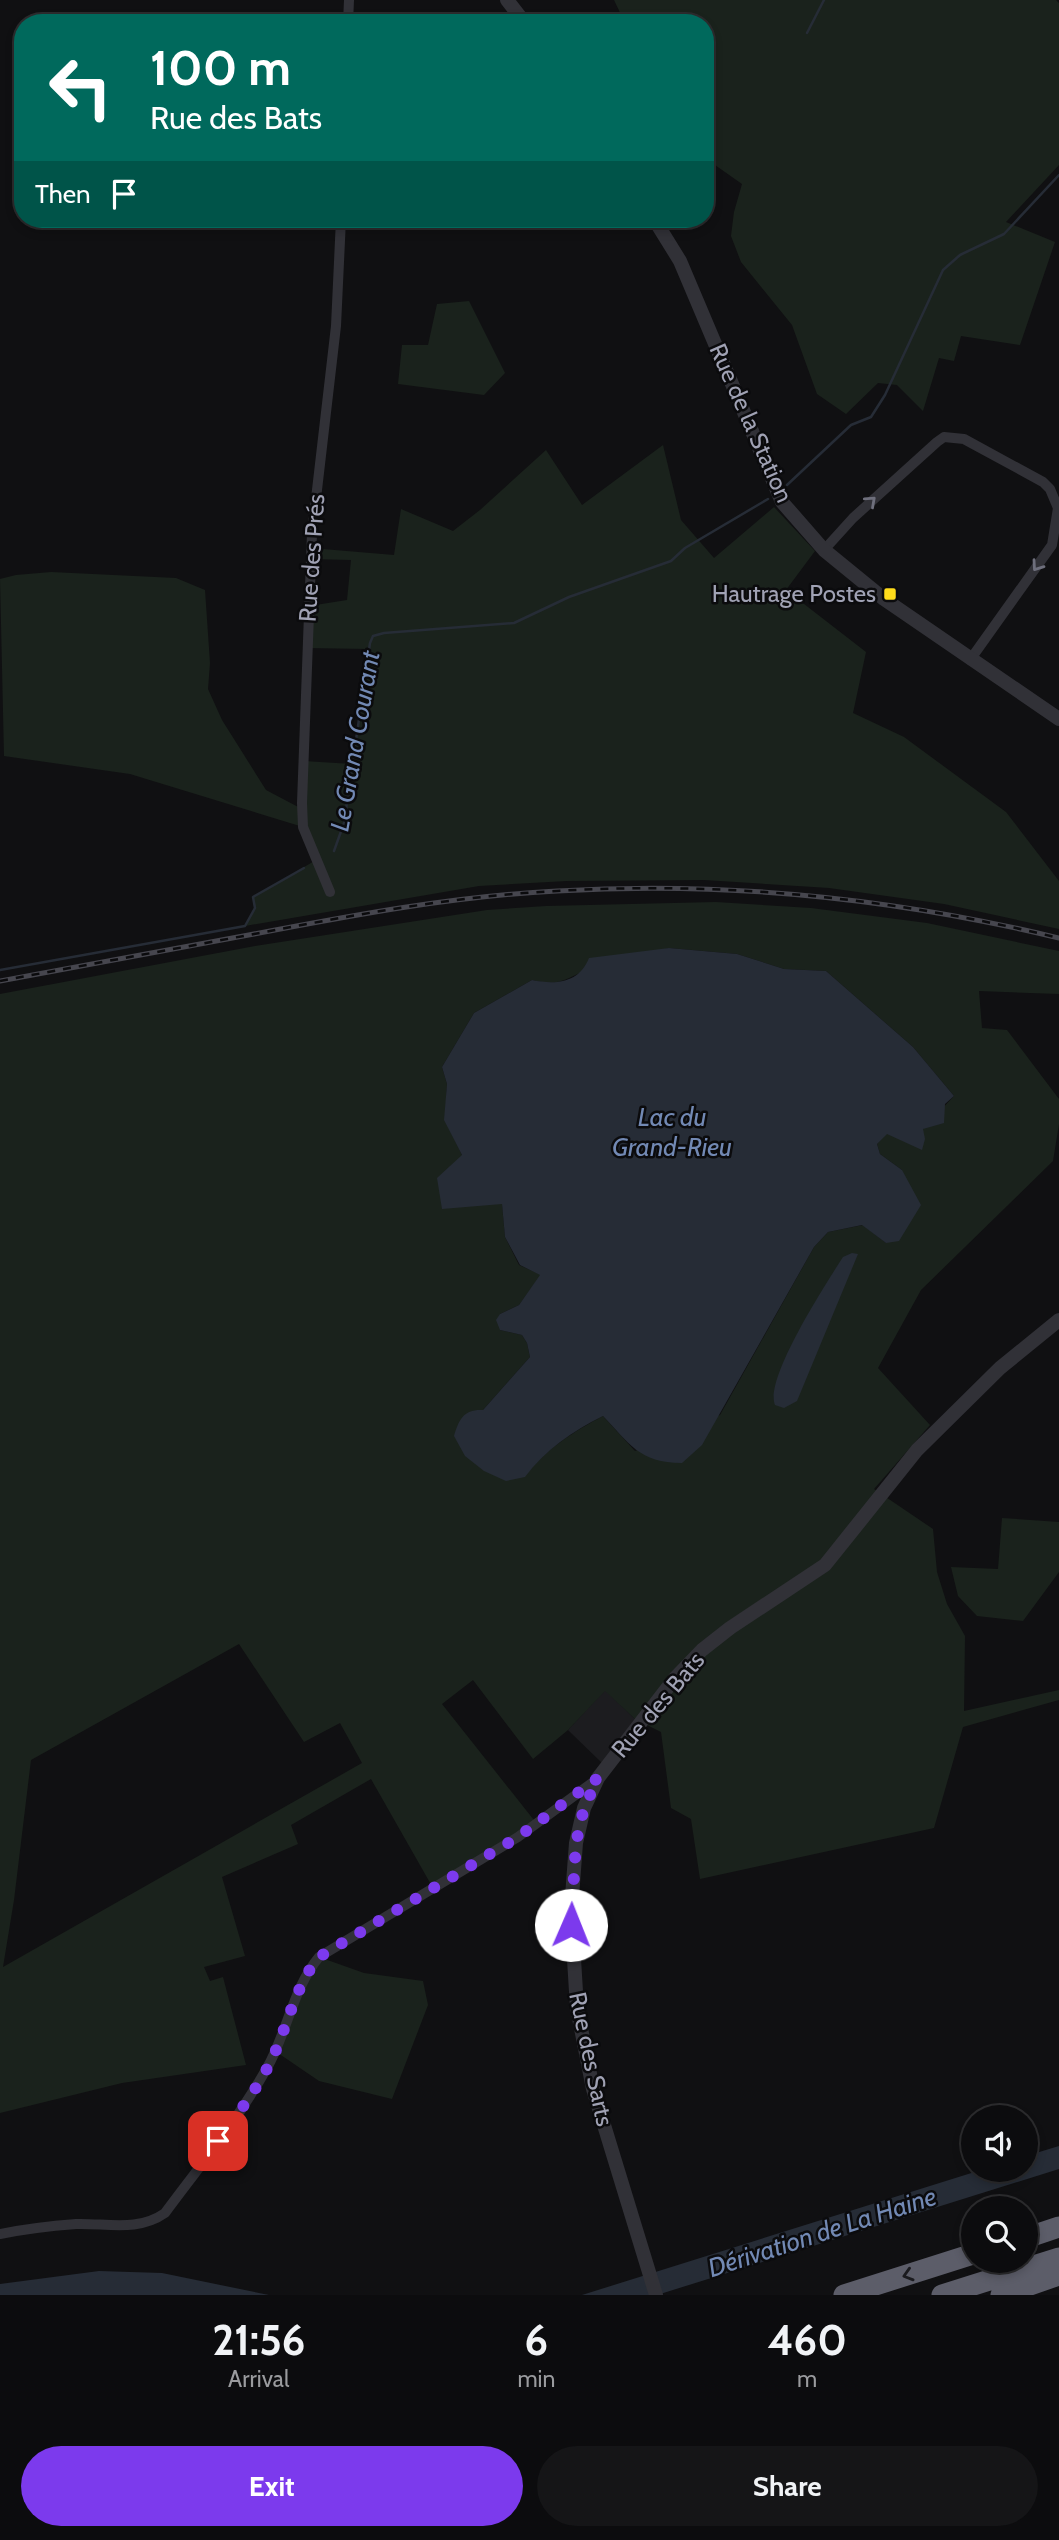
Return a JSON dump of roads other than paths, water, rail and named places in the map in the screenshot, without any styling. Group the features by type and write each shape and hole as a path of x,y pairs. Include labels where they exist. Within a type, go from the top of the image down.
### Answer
{"highway":[{"path":"1038,2234 1059,2227"},
{"path":"844,2295 961,2258"},
{"path":"942,2295 1059,2258"},
{"path":"1000,2295 1059,2275"}],"street":[{"path":"507,0 518,14"},
{"name":"Rue des Prés","path":"330,892 303,827 302,803 312,533 336,326 341,228"},
{"name":"Rue de la Station","path":"659,228 686,272 782,502 824,550 884,599 1059,719"},
{"path":"824,550 853,519 944,438 964,439 1043,482 1050,489 1058,508 1052,545 970,660"},
{"name":"Rue des Bats","path":"0,2234 77,2224 142,2224 154,2221 165,2213 250,2098 269,2065 307,1971 319,1957 518,1837 598,1778 675,1678 702,1650 730,1628 825,1565 917,1450 1000,1368 1059,1320"},
{"name":"Rue des Sarts","path":"598,1778 584,1808 572,1876 571,1941 577,2008 593,2089 656,2295"}],"water":[{"name":"Lac du Grand-Rieu","path":"669,948 737,954 784,969 826,971 913,1047 954,1096 945,1104 944,1123 923,1129 925,1139 922,1150 887,1134 877,1144 880,1154 902,1170 921,1205 899,1241 886,1243 862,1225 828,1232 814,1247 702,1445 682,1463 655,1459 636,1450 603,1416 560,1442 541,1458 525,1477 506,1481 484,1471 465,1456 454,1436 463,1416 471,1411 483,1410 530,1357 522,1335 500,1330 496,1320 500,1314 519,1305 540,1275 520,1265 505,1237 502,1204 442,1209 437,1178 462,1155 444,1120 447,1084 442,1067 474,1013 532,980 566,980 579,973 589,958"},
{"path":"852,1253 858,1254 797,1401 784,1408 775,1405 774,1392 787,1353 843,1257"},
{"path":"1059,2146 1059,2169 1038,2176 1038,2152"},
{"name":"Dérivation de La Haine","path":"961,2176 961,2182 1018,2182 973,2196 961,2196 961,2200 657,2295 582,2295"},
{"path":"99,2271 162,2273 269,2295 0,2295 0,2284"}],"waterway":[{"path":"807,33 824,0"},
{"name":"Le Grand Courant","path":"787,485 851,425 871,417 885,395 943,270 960,255 1004,234 1059,175"},
{"name":"Le Grand Courant","path":"334,851 344,823 373,636 514,623 569,597 671,561 685,548 768,499"},
{"name":"Le Grand Courant","path":"0,970 245,926 255,908 253,897 304,868"}],"railway":[{"path":"0,981 405,907 557,891 684,888 810,896 935,912 1059,938"}],"place":[{"name":"Hautrage Postes","path":"890,594"}]}
